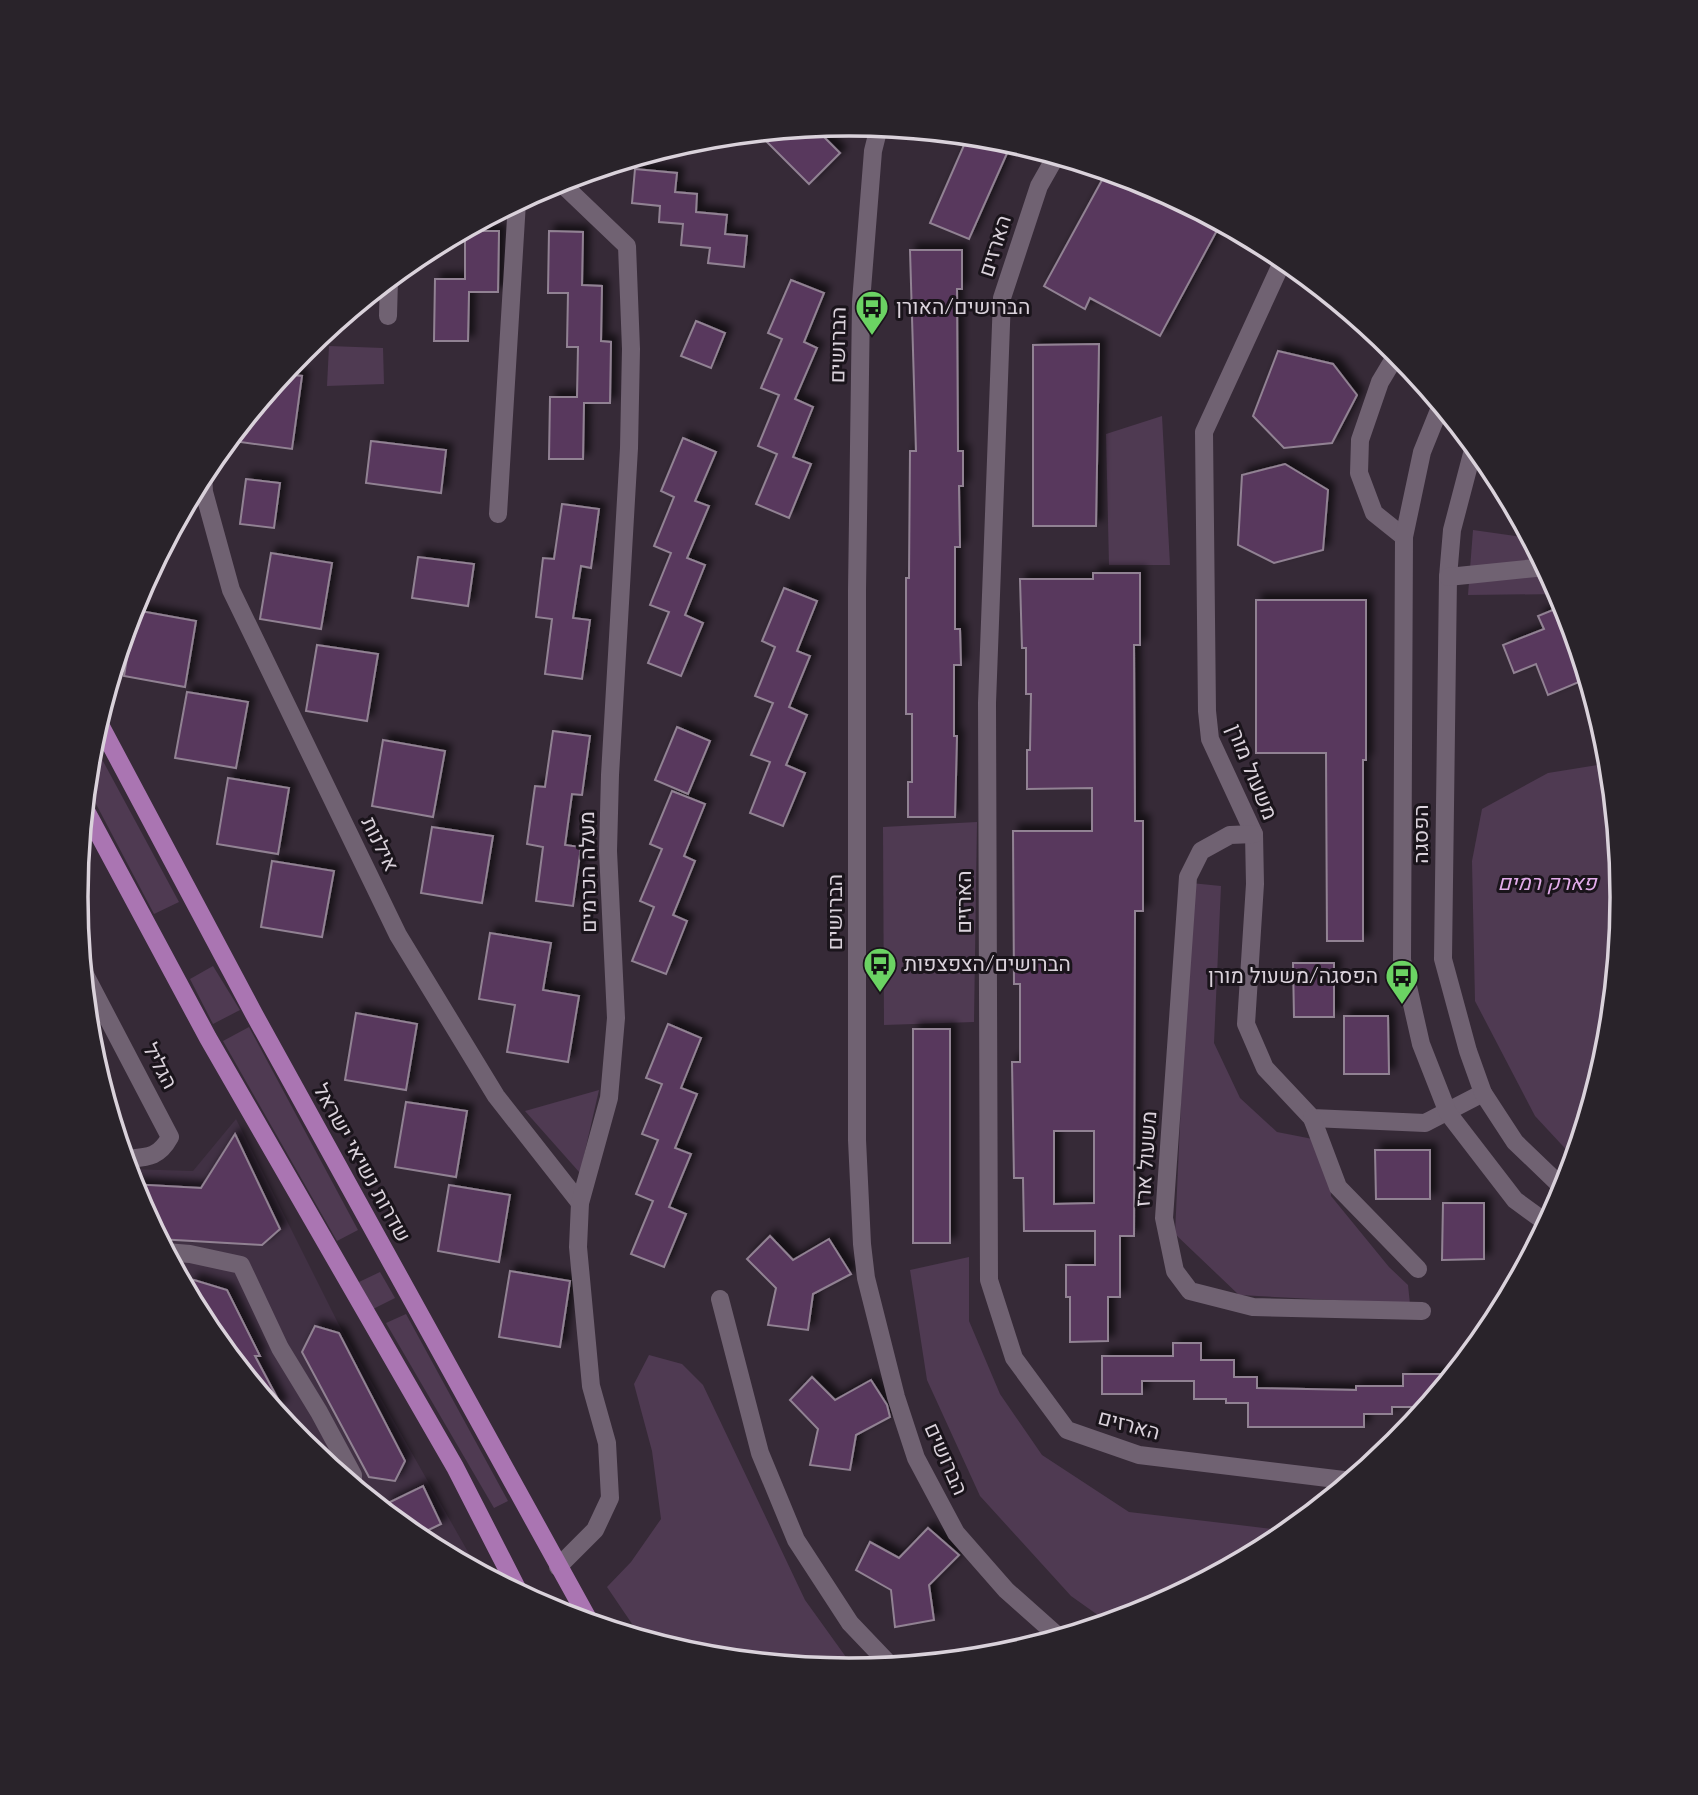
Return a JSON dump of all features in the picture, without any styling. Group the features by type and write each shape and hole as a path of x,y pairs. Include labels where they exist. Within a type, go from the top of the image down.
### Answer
{"main road":[{"name":"שדרות נשיאי ישראל","path":"105,734 260,1026 583,1611"},
{"path":"92,821 208,1038 455,1467 514,1581"}],"street":[{"name":"הברושים","path":"876,137 873,151 861,302 857,582 857,1127 866,1278 896,1397 916,1458 956,1533 1006,1590 1052,1631"},
{"name":"הארזים","path":"1052,164 1039,186 1002,298 987,703 989,1280 1014,1358 1066,1430 1139,1455 1340,1480"},
{"name":"מעלה הכרמים","path":"558,1567 595,1530 610,1498 607,1443 591,1386 578,1247 580,1203 609,1098 616,1018 608,851 610,775 626,524 631,349 627,246 568,190"},
{"path":"498,514 516,213"},
{"name":"משעול מורן","path":"1279,269 1204,432 1209,725 1210,739 1254,834 1255,884 1246,1024 1265,1068 1312,1118"},
{"path":"388,316 389,290"},
{"path":"1391,363 1380,382 1360,440 1359,473 1374,513 1404,537"},
{"name":"הפסגה","path":"1437,414 1422,452 1404,537 1402,960 1421,1044 1448,1113 1516,1200 1540,1218"},
{"name":"הפסגה","path":"1471,458 1452,530 1448,577 1443,959 1468,1051 1483,1093 1515,1142 1556,1181"},
{"name":"אילנות","path":"204,493 231,590 398,935 496,1096 580,1203"},
{"path":"1448,577 1535,568"},
{"name":"משעול ארז","path":"1254,834 1230,835 1201,851 1188,877 1164,1218 1175,1271 1190,1291 1253,1307 1422,1311"},
{"name":"הגליל","path":"93,991 170,1137 155,1156 134,1158"},
{"path":"1418,1269 1338,1187 1312,1118 1425,1122 1448,1113 1483,1093"},
{"path":"176,1253 241,1265 280,1348 353,1475"},
{"path":"720,1299 760,1453 796,1540 850,1623 883,1658"}],"shaded area":[{"path":"236,1119 338,1323 472,1559 385,1502 347,1470 276,1400 216,1321 166,1234 138,1169 193,1171"}],"green space":[{"path":"329,346 383,348 384,384 327,386"},
{"path":"1162,416 1170,565 1109,565 1106,434"},
{"path":"1473,530 1519,536 1547,594 1468,595"},
{"path":"101,757 179,902 154,914 94,800"},
{"name":"פארק רמים","path":"1599,765 1609,848 1609,947 1604,997 1585,1095 1567,1150 1535,1116 1475,1001 1472,861 1482,809 1548,773"},
{"path":"977,822 974,1022 884,1025 883,827"},
{"path":"1191,883 1221,886 1214,1043 1240,1098 1277,1132 1328,1142 1331,1196 1389,1267 1408,1285 1410,1304 1239,1295 1175,1234"},
{"path":"213,966 240,1010 213,1024 190,979"},
{"path":"249,1027 358,1230 337,1241 223,1041"},
{"path":"599,1090 580,1173 525,1111"},
{"path":"969,1257 969,1321 1000,1394 1042,1455 1129,1512 1275,1529 1186,1580 1100,1617 1071,1596 980,1496 927,1380 910,1270"},
{"path":"380,1272 395,1298 373,1309 359,1282"},
{"path":"406,1314 508,1501 494,1508 386,1323"},
{"path":"649,1355 682,1364 703,1385 805,1600 847,1659 750,1652 700,1644 635,1628 607,1587 631,1562 661,1519 652,1451 634,1384"}],"building":[{"path":"824,137 840,153 809,184 766,141"},
{"path":"964,146 1007,153 969,239 930,223"},
{"path":"635,169 677,173 675,192 697,194 696,212 727,215 725,234 747,236 744,267 708,263 710,248 681,245 683,224 659,222 660,206 632,203"},
{"path":"1102,179 1140,194 1217,231 1160,336 1090,298 1085,309 1044,286"},
{"path":"484,230 499,231 498,292 469,292 468,341 434,341 435,279 465,279 465,240"},
{"path":"549,231 583,232 582,285 602,286 601,341 611,342 610,403 584,403 583,459 549,459 550,397 577,397 578,347 567,347 568,293 548,293"},
{"path":"910,250 962,250 962,289 957,289 958,451 963,451 963,486 959,486 960,547 955,547 955,629 960,629 961,665 954,665 954,736 957,736 955,817 908,817 908,782 912,782 912,714 906,714 906,578 909,578 910,451 916,451"},
{"path":"791,280 824,293 804,342 817,348 795,399 813,407 793,457 811,464 789,518 756,504 777,454 758,446 779,395 761,388 782,339 768,333"},
{"path":"696,321 725,333 711,368 681,356"},
{"path":"1099,344 1096,526 1033,526 1033,345"},
{"path":"1278,351 1333,364 1357,395 1332,443 1284,448 1253,416"},
{"path":"295,375 302,376 292,449 240,442 276,395"},
{"path":"683,438 716,452 695,501 709,506 687,558 705,565 685,615 703,623 681,676 648,663 669,612 650,605 671,553 654,546 674,497 661,491"},
{"path":"371,441 446,450 441,493 366,483"},
{"path":"1285,464 1328,490 1323,550 1274,563 1238,545 1242,475"},
{"path":"246,479 280,483 274,528 240,524"},
{"path":"562,504 599,509 591,568 581,566 573,618 590,620 582,679 545,674 552,619 536,617 543,558 554,559"},
{"path":"271,553 332,563 321,629 260,619"},
{"path":"418,557 474,564 468,606 412,598"},
{"path":"1093,573 1140,573 1140,645 1134,645 1135,821 1143,821 1143,911 1135,911 1134,1236 1120,1236 1120,1297 1108,1297 1108,1341 1070,1342 1070,1297 1066,1297 1066,1265 1095,1265 1095,1231 1024,1231 1023,1178 1014,1178 1012,1062 1020,1062 1020,984 1014,984 1013,831 1092,831 1092,788 1027,789 1031,694 1026,694 1026,648 1022,648 1020,579 1093,579","holes":["1054,1131 1094,1131 1094,1203 1054,1204"]},
{"path":"784,588 817,601 797,651 810,656 789,707 807,715 786,765 805,773 783,826 750,813 770,762 751,755 773,703 755,696 775,647 762,641"},
{"path":"1256,600 1366,600 1363,941 1327,941 1326,753 1256,753"},
{"path":"1554,609 1579,682 1548,695 1536,664 1514,673 1503,645 1544,629 1538,616"},
{"path":"143,611 196,621 185,687 124,676 128,654"},
{"path":"317,645 378,654 367,721 306,711"},
{"path":"187,692 248,702 236,768 175,758"},
{"path":"677,727 710,741 688,794 655,780"},
{"path":"553,731 590,736 582,795 572,794 565,845 581,847 573,906 536,901 543,847 527,844 535,786 545,787"},
{"path":"383,740 445,751 433,817 372,806"},
{"path":"228,778 289,788 278,854 217,844"},
{"path":"672,791 705,804 684,856 695,861 673,915 687,921 666,974 632,961 654,907 640,901 662,849 650,844"},
{"path":"432,827 493,836 482,903 421,893"},
{"path":"272,861 334,871 322,937 261,927"},
{"path":"490,933 551,943 543,990 579,996 568,1062 507,1052 515,1005 479,999"},
{"path":"1293,963 1334,963 1334,1017 1294,1017"},
{"path":"356,1013 417,1024 406,1090 345,1080"},
{"path":"1344,1016 1388,1016 1389,1074 1344,1074"},
{"path":"668,1024 701,1038 681,1088 697,1094 675,1148 691,1154 669,1207 686,1214 664,1267 631,1254 653,1201 636,1194 658,1140 642,1134 662,1084 646,1078"},
{"path":"913,1029 950,1029 950,1243 913,1243"},
{"path":"406,1102 467,1111 456,1177 395,1167"},
{"path":"235,1134 280,1229 262,1245 169,1240 143,1185 201,1188"},
{"path":"1375,1150 1430,1150 1430,1199 1376,1199"},
{"path":"449,1185 510,1195 499,1262 438,1251"},
{"path":"1443,1203 1484,1203 1484,1259 1442,1260"},
{"path":"770,1236 793,1260 829,1239 851,1274 813,1294 808,1330 768,1325 776,1288 747,1259"},
{"path":"510,1271 570,1281 560,1347 499,1337"},
{"path":"194,1280 227,1290 260,1356 255,1356 281,1405 216,1321 192,1282"},
{"path":"315,1326 339,1333 405,1461 395,1481 369,1477 302,1352"},
{"path":"1173,1343 1201,1343 1201,1360 1234,1360 1234,1377 1257,1377 1257,1388 1356,1390 1356,1386 1403,1386 1403,1374 1442,1375 1415,1407 1392,1407 1392,1414 1364,1414 1364,1427 1248,1427 1248,1403 1226,1403 1226,1399 1194,1399 1194,1381 1142,1381 1142,1394 1102,1394 1102,1356 1173,1356"},
{"path":"812,1377 835,1400 871,1380 887,1405 890,1417 856,1435 850,1470 810,1465 818,1429 790,1400"},
{"path":"423,1486 441,1524 426,1531 387,1503"},
{"path":"928,1528 959,1555 929,1585 934,1620 895,1627 891,1590 856,1570 870,1542 899,1558"}],"place":[{"name":"הברושים/האורן","path":"872,337"},
{"name":"הברושים/הצפצפות","path":"880,994"},
{"name":"הפסגה/משעול מורן","path":"1402,1006"}]}
